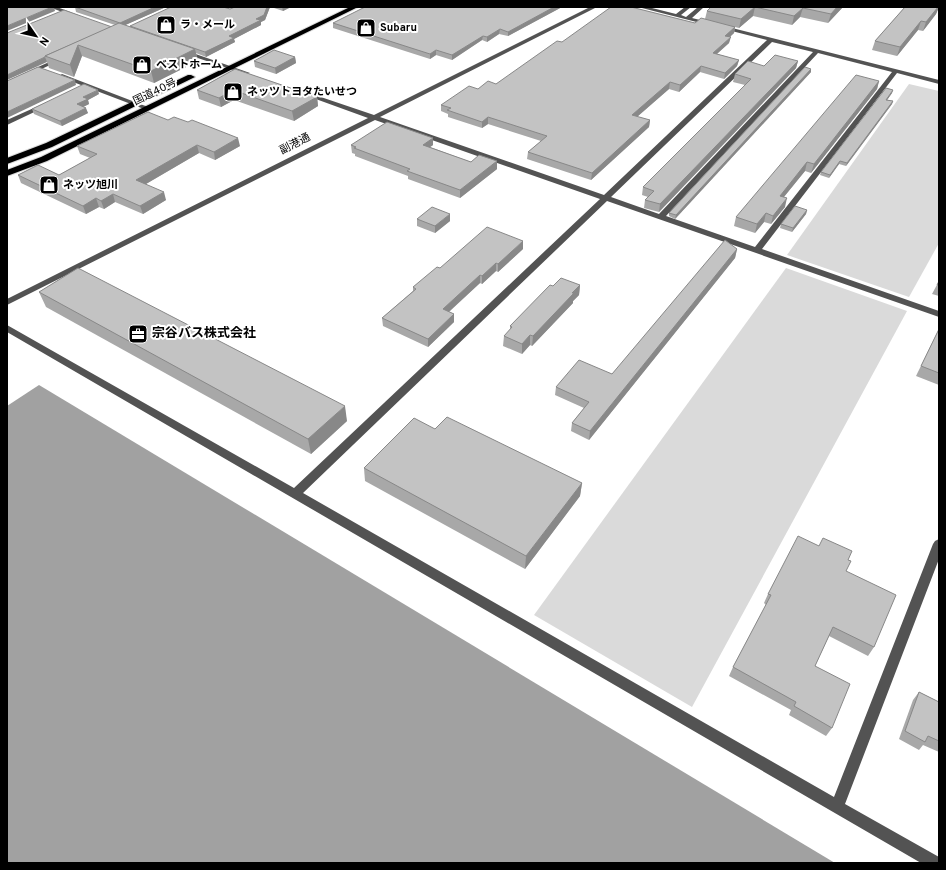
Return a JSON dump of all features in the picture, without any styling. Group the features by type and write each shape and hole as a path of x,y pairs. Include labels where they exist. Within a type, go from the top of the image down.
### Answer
{"highway":[{"path":"260,44 338,7"},
{"name":"国道40号","path":"7,172 44,159 355,7"},
{"name":"国道40号","path":"7,161 49,145 232,57"}],"street":[{"path":"52,7 81,17"},
{"name":"副港通","path":"7,302 594,7"},
{"path":"641,7 939,82"},
{"path":"676,16 688,7"},
{"path":"687,19 701,7"},
{"path":"58,14 74,10"},
{"path":"296,494 771,40"},
{"path":"182,51 251,75"},
{"path":"661,217 817,51"},
{"path":"7,83 47,70 68,56"},
{"path":"47,70 146,108"},
{"path":"756,250 896,71"},
{"path":"79,89 86,85"},
{"path":"294,90 939,314"},
{"path":"7,122 50,102"},
{"path":"7,328 935,863"},
{"path":"837,807 939,544"}],"shaded area":[{"path":"909,84 939,91 939,243 909,297 787,255"},
{"path":"786,268 907,311 692,707 534,615"},
{"path":"39,385 835,863 7,863 7,406"}],"building":[{"path":"7,7 52,7 7,26"},
{"path":"75,7 155,7 120,23"},
{"path":"171,7 223,7 230,9 235,7 267,7 264,15 256,19 261,20 229,36 234,38 205,52 130,26"},
{"path":"365,7 554,7 508,32 500,29 487,37 483,36 452,55 436,50 430,54 333,23"},
{"path":"611,7 631,7 695,23 701,18 735,27 725,36 731,37 713,53 739,60 725,73 701,66 680,85 670,82 632,115 650,120 592,173 528,152 547,136 488,117 482,122 447,110 451,108 441,105 469,86 478,89 488,81 496,84 557,41 562,42"},
{"path":"711,7 755,7 741,19 707,11"},
{"path":"755,7 837,7 831,14 803,8 794,16"},
{"path":"905,7 938,7 926,22 921,21 900,47 875,41"},
{"path":"64,10 112,27 45,56 7,75 7,33"},
{"path":"119,23 195,49 151,71 78,45 70,65 45,56"},
{"path":"274,50 295,57 275,68 254,61"},
{"path":"775,55 798,61 660,204 645,200 654,191 643,187 751,79 735,74 748,61 764,66"},
{"path":"38,67 75,80 7,112 7,81"},
{"path":"805,67 811,69 676,215 669,213"},
{"path":"235,69 317,97 292,111 233,90 219,98 197,90"},
{"path":"856,75 879,81 814,164 807,162 780,196 787,198 773,216 766,213 757,224 736,217"},
{"path":"84,84 98,90 83,97 88,99 77,104 86,108 60,121 32,109"},
{"path":"886,88 893,90 886,100 893,101 847,163 840,161 830,175 821,172"},
{"path":"148,112 168,120 174,117 188,122 192,120 238,138 214,152 197,145 136,180 164,192 140,206 113,194 101,201 96,198 83,206 18,175 38,165 59,175 97,154 77,146"},
{"path":"387,122 433,138 423,145 471,162 479,155 497,161 460,190 407,171 410,169 354,148 356,147 351,145"},
{"path":"795,206 807,210 793,228 781,224"},
{"path":"432,207 450,214 435,226 417,219"},
{"path":"487,227 523,241 498,264 496,263 482,276 480,275 443,309 454,314 428,339 382,318 416,289 413,287 437,267 440,268"},
{"path":"725,240 737,249 590,431 572,423 589,402 556,387 579,360 612,374"},
{"path":"78,268 345,406 308,439 39,292"},
{"path":"561,278 580,285 533,336 530,335 522,344 504,336 512,327 510,326 550,285 553,286"},
{"path":"939,329 939,373 921,366"},
{"path":"447,417 582,483 526,556 364,468 414,418 435,429"},
{"path":"798,536 819,546 823,538 852,551 848,560 851,561 846,571 896,595 874,647 833,627 815,666 850,684 832,728 794,706 796,702 733,667 771,595 768,594"},
{"path":"919,692 939,702 939,741 928,736 925,742 905,731"}],"place":[{"name":"ラ・メール","path":"166,25"},
{"name":"Subaru","path":"366,28"},
{"name":"ベストホーム","path":"142,65"},
{"name":"ネッツトヨタたいせつ","path":"233,92"},
{"name":"ネッツ旭川","path":"49,185"},
{"name":"宗谷バス株式会社","path":"138,334"}]}
